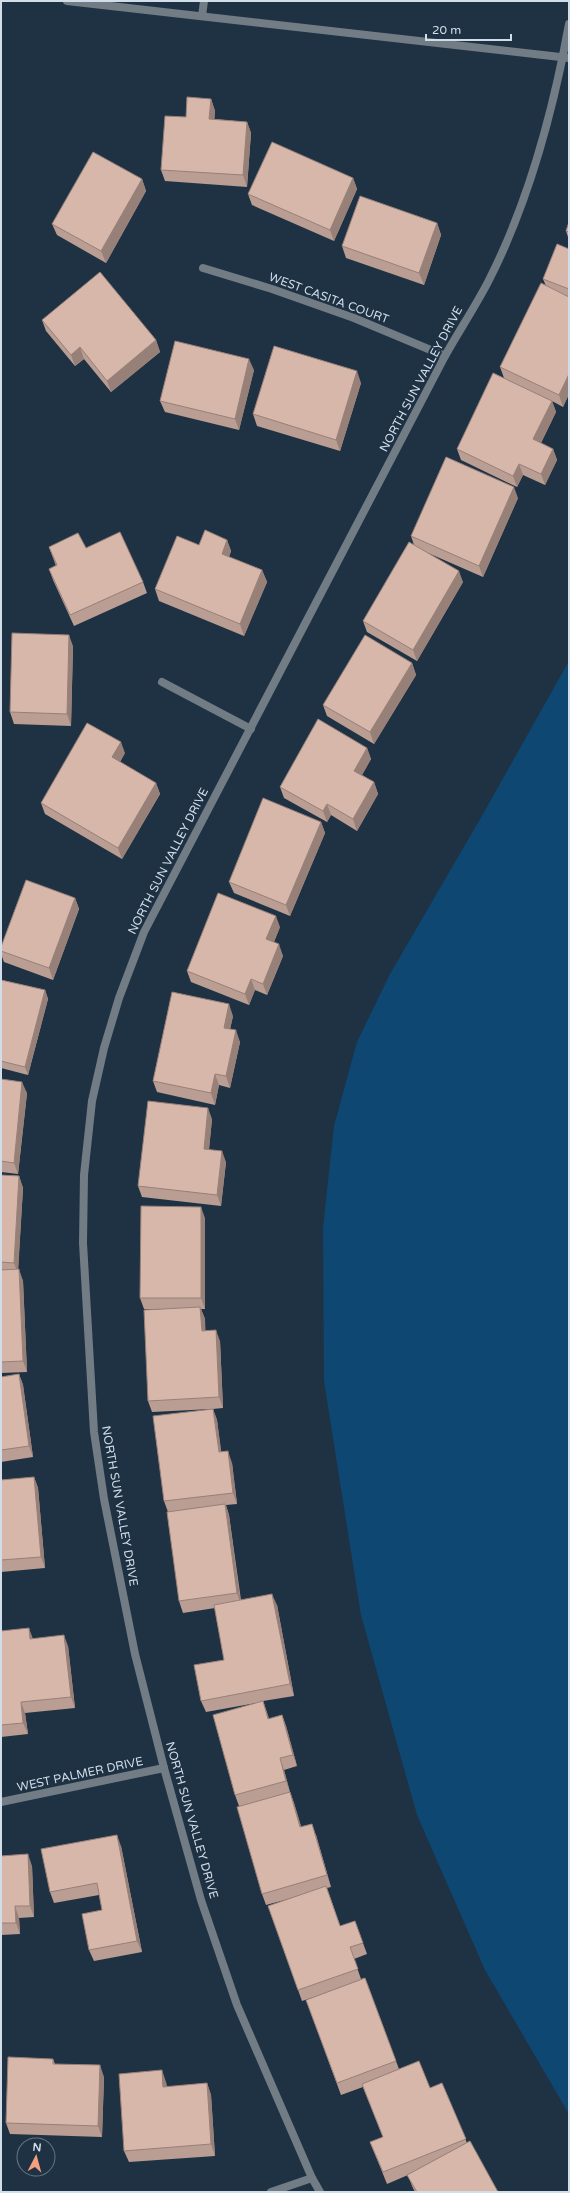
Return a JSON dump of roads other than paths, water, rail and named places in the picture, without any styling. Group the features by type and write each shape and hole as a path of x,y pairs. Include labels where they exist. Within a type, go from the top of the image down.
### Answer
{"street":[{"path":"67,1 566,58"},
{"path":"202,16 204,1"},
{"name":"NORTH SUN VALLEY DRIVE","path":"320,2192 312,2178 237,2005 201,1900 164,1768 135,1654 104,1499 94,1432 83,1243 84,1174 92,1101 104,1048 119,998 144,932 445,356 488,282 520,211 566,58 569,24"},
{"name":"WEST CASITA COURT","path":"204,268 272,289 354,318 445,356"},
{"path":"162,682 251,729"},
{"name":"WEST PALMER DRIVE","path":"1,1802 164,1768"},
{"path":"271,2192 312,2178"}]}
